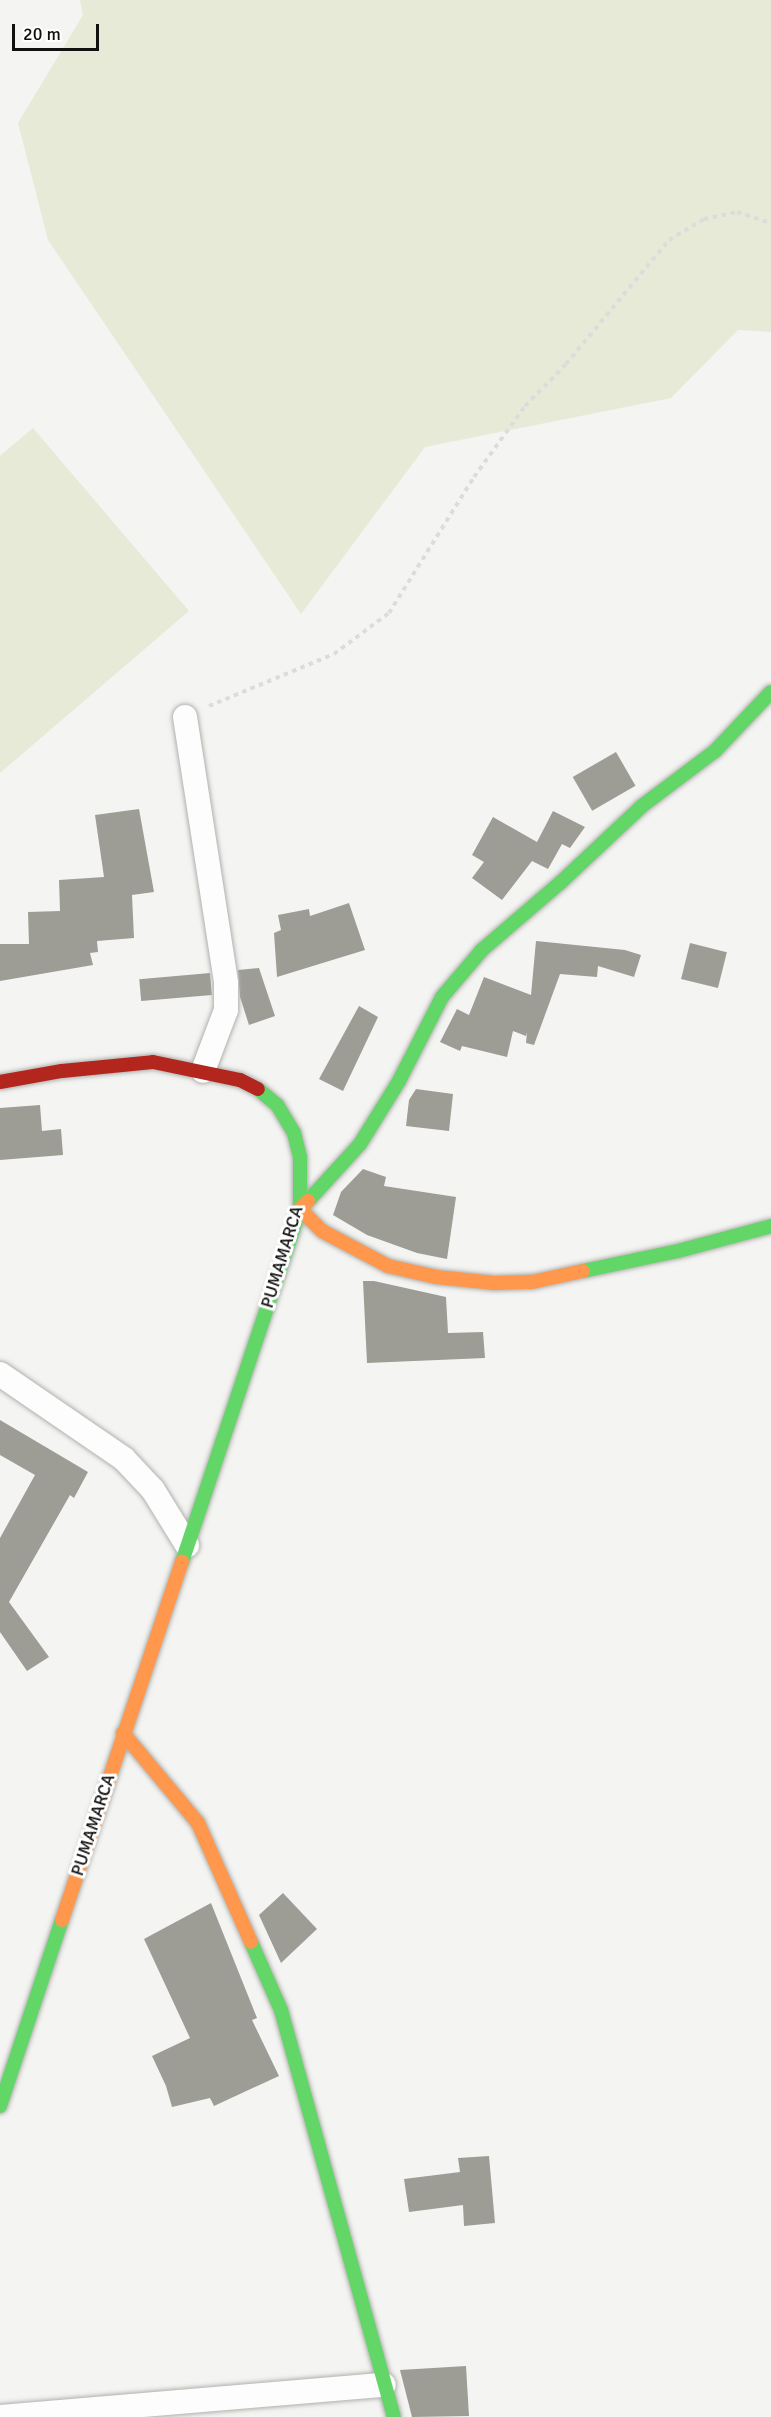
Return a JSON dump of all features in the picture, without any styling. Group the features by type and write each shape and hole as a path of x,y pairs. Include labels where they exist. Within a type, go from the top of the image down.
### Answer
{"street":[{"path":"771,692 714,751 642,806 560,883 482,950 442,997 399,1081 369,1126 360,1144 300,1209 322,1231 367,1257 388,1266 436,1277 495,1283 532,1282 678,1251 771,1226"},
{"path":"185,717 226,983 226,1010 203,1071"},
{"name":"PUMAMARCA","path":"0,1083 62,1071 153,1062 240,1080 261,1091 277,1106 294,1133 300,1157 300,1209 123,1733 10,2048 0,2106"},
{"path":"0,1374 124,1459 153,1490 187,1545"},
{"path":"123,1733 198,1823 281,2010 394,2417"},
{"path":"0,2417 384,2385"}],"path":[{"path":"185,717 334,654 389,613 474,477 525,406 566,364 669,240 704,219 737,212 771,223"}],"green space":[{"path":"80,0 771,0 771,332 738,330 671,398 425,447 301,614 48,240 18,123 83,15"},
{"path":"33,428 189,611 0,773 0,456"}],"building":[{"path":"616,752 636,786 592,811 573,777"},
{"path":"139,809 154,892 132,895 134,938 97,941 98,952 90,953 93,965 0,981 0,944 29,944 28,912 60,911 59,880 104,877 95,815"},
{"path":"553,811 585,827 570,848 562,844 548,869 532,861 502,900 472,878 484,862 472,855 493,817 537,842"},
{"path":"349,903 365,950 277,977 274,933 281,930 278,915 309,909 310,916"},
{"path":"536,941 625,950 641,955 634,977 598,966 597,977 560,974 534,1045 526,1043 527,1032 526,1036 513,1031 507,1057 462,1046 460,1051 440,1042 457,1009 469,1015 484,977 531,995"},
{"path":"690,943 727,952 718,988 681,979"},
{"path":"259,968 275,1016 249,1025 240,997 238,970"},
{"path":"210,973 212,995 141,1001 139,979"},
{"path":"359,1006 378,1017 343,1091 319,1079"},
{"path":"416,1089 453,1094 449,1131 406,1126 409,1100"},
{"path":"40,1105 42,1131 61,1129 63,1155 0,1160 0,1108"},
{"path":"363,1169 386,1177 384,1186 456,1197 447,1259 417,1253 367,1235 333,1215 341,1192"},
{"path":"363,1281 374,1281 446,1297 448,1333 483,1332 485,1358 367,1363"},
{"path":"0,1420 88,1472 74,1498 70,1495 9,1602 49,1657 27,1671 0,1632 0,1538 35,1475 0,1455"},
{"path":"283,1893 317,1929 281,1963 259,1915"},
{"path":"211,1903 257,2018 252,2020 279,2076 214,2106 210,2098 172,2107 166,2086 152,2056 190,2038 144,1939"},
{"path":"489,2156 495,2223 464,2226 463,2205 409,2212 404,2179 460,2172 458,2158"},
{"path":"466,2366 469,2416 412,2417 400,2370"}],"traffic: fast":[{"path":"308,1201 360,1144 399,1081 442,997 482,950 560,883 642,806 715,751 771,692"},
{"path":"182,1562 300,1209 300,1157 294,1133 277,1105 258,1089"},
{"path":"583,1271 678,1251 771,1226"},
{"path":"0,2106 62,1920"},
{"path":"251,1942 281,2010 394,2417"}],"traffic: slow":[{"path":"308,1201 300,1209 322,1231 388,1266 436,1277 495,1283 532,1282 583,1271"},
{"path":"62,1920 182,1562"},
{"path":"123,1733 198,1823 251,1942"}],"traffic: jam":[{"path":"0,1082 62,1071 153,1062 240,1080 258,1089"}]}
